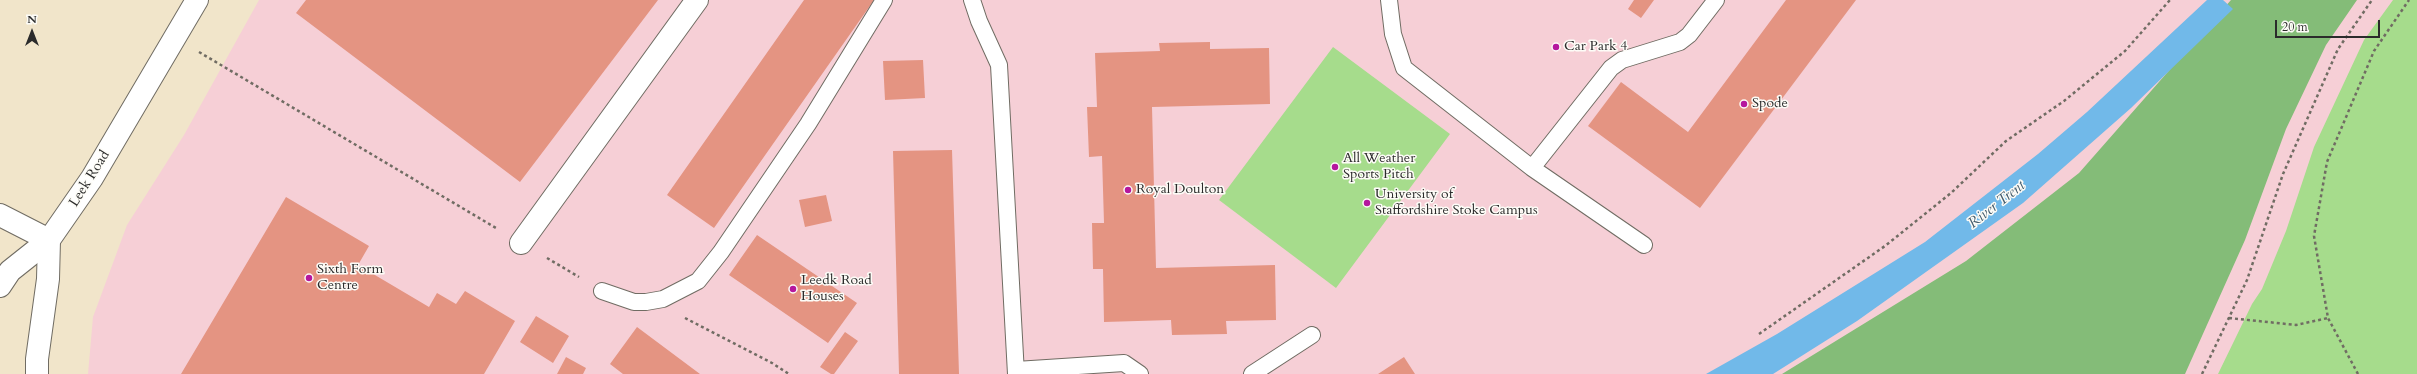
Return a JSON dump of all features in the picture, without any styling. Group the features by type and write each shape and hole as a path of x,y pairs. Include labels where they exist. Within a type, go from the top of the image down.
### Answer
{"main road":[{"name":"Leek Road","path":"0,286 10,271 49,240 92,178 197,0"},
{"path":"521,243 697,0"},
{"path":"0,215 49,240 48,279 37,359 37,374"}],"lane":[{"path":"602,290 634,302 663,299 698,281 722,252 808,124 884,0"},
{"path":"972,0 979,21 999,65 1016,372 1124,363 1140,374"},
{"path":"1389,0 1393,34 1404,68 1532,168 1644,245"},
{"path":"1532,168 1611,68 1622,60 1680,42 1689,34 1716,0"},
{"path":"1252,374 1312,335"}],"path":[{"path":"1759,334 1885,246 1951,193 2006,141 2064,101 2124,51 2170,0"},
{"path":"2202,374 2247,280 2284,174 2338,49 2372,0"},
{"path":"2358,374 2328,318 2314,236 2327,162 2374,51 2409,0"},
{"path":"175,38 602,290"},
{"path":"663,299 685,318 772,363 789,374"},
{"path":"2229,318 2296,325 2328,318"}],"shaded area":[{"name":"University of Staffordshire Stoke Campus","path":"259,0 2417,0 2417,374 88,374 93,317 127,225 184,135"}],"green space":[{"path":"2231,0 2357,0 2326,45 2286,129 2245,240 2185,374 1782,374 1966,261 2079,173"},
{"path":"2393,0 2417,0 2417,374 2218,374 2252,304 2262,289 2286,231 2314,147 2364,40"},
{"name":"All Weather Sports Pitch","path":"1333,47 1450,134 1336,288 1219,200"}],"water":[{"name":"River Trent","path":"2207,0 2223,0 2233,9 2131,108 2023,203 1857,321 1773,374 1706,374 1777,334 1925,242 2038,154 2087,112"}],"building":[{"path":"306,0 658,0 520,182 296,13"},
{"path":"804,0 874,0 714,228 667,195"},
{"path":"1634,0 1654,0 1641,18 1628,9"},
{"name":"Spode","path":"1786,0 1856,0 1700,208 1588,126 1621,82 1688,132"},
{"name":"Royal Doulton","path":"1210,42 1210,49 1269,48 1270,104 1152,107 1156,268 1275,265 1276,320 1226,321 1227,334 1172,335 1171,320 1104,322 1103,269 1093,269 1092,223 1104,223 1102,156 1089,157 1087,107 1097,107 1095,53 1160,51 1159,43"},
{"path":"923,60 925,98 885,100 883,61"},
{"path":"952,150 959,374 899,374 893,151"},
{"path":"826,195 832,221 805,227 799,200"},
{"name":"Sixth Form Centre","path":"286,197 369,246 358,265 429,307 437,293 456,304 465,291 515,321 484,374 181,374"},
{"name":"Leedk Road Houses","path":"757,235 857,303 828,343 729,275"},
{"path":"536,316 569,336 553,363 520,342"},
{"path":"637,327 700,374 623,374 610,364"},
{"path":"845,332 858,341 834,374 831,374 820,367"},
{"path":"566,357 586,368 583,374 557,374"},
{"path":"1404,357 1415,374 1378,374"}],"place":[{"name":"Car Park 4","path":"1556,47"},
{"name":"Spode","path":"1744,104"},
{"name":"All Weather Sports Pitch","path":"1335,167"},
{"name":"Royal Doulton","path":"1128,190"},
{"name":"University of Staffordshire Stoke Campus","path":"1367,203"},
{"name":"Sixth Form Centre","path":"309,278"},
{"name":"Leedk Road Houses","path":"793,289"}]}
